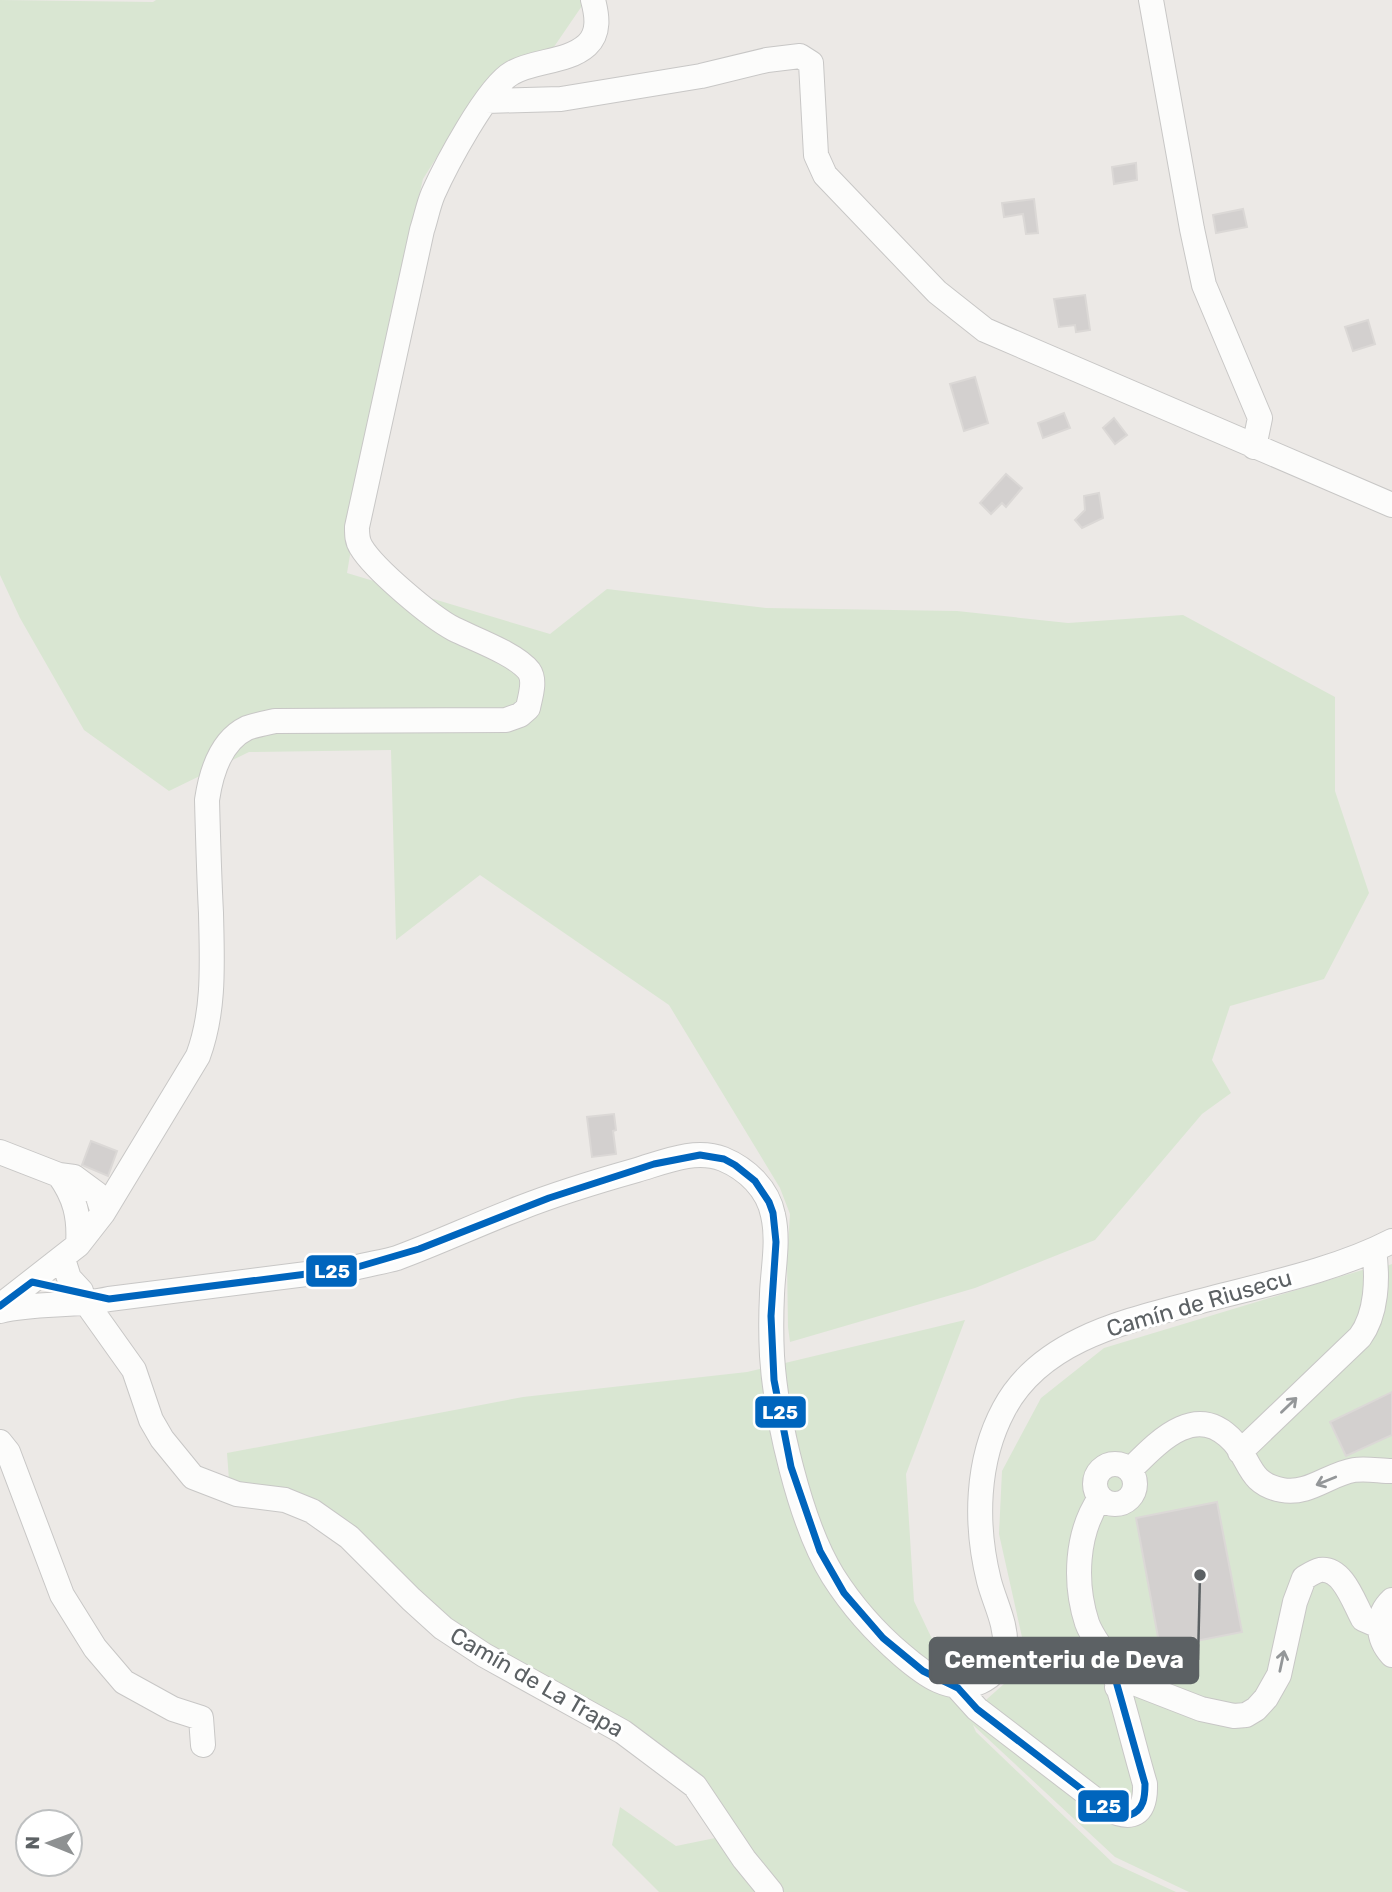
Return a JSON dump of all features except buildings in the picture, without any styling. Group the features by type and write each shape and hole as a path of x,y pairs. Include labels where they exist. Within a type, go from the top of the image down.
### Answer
{"street":[{"path":"0,1308 70,1252 103,1213 198,1056 210,1014 212,960 207,800 209,781 229,742 247,728 275,721 506,720 520,715 528,708 532,680 528,671 512,658 450,627 416,602 365,553 357,537 357,527 422,230 432,196 486,101 509,74 577,52 588,45 594,36 597,22 593,0"},
{"path":"1152,0 1204,285 1260,418 1254,447"},
{"path":"486,101 561,99 701,76 767,60 800,56 811,63 816,155 825,175 937,292 985,330 1392,505"},
{"path":"0,1152 65,1182 77,1209 79,1228 70,1252 69,1278 84,1299"},
{"path":"0,1308 354,1268 391,1260 523,1207 604,1179 682,1157 702,1154 720,1158 741,1168 761,1185 773,1213 775,1242 772,1356 780,1417 797,1486 824,1560 854,1607 905,1658 928,1675 958,1688 977,1709 1106,1808 1119,1815 1131,1816 1141,1809 1146,1798 1145,1784 1112,1667 1088,1623 1079,1577 1080,1552 1089,1516 1100,1498 1111,1504 1124,1503 1133,1494 1136,1481 1130,1470 1173,1430 1198,1424 1214,1427 1233,1442 1247,1467 1260,1481 1278,1489 1292,1491 1311,1487 1354,1470 1392,1471"},
{"path":"65,1182 74,1177 97,1194 103,1213"},
{"path":"1240,1452 1360,1337 1368,1325 1373,1308 1376,1261 1383,1245"},
{"name":"Camín de Riusecu","path":"958,1688 976,1684 993,1674 1005,1655 1005,1628 989,1580 982,1536 981,1477 991,1438 1004,1407 1026,1378 1061,1351 1094,1333 1133,1319 1317,1269 1383,1245"},
{"path":"32,1282 37,1294 84,1299"},
{"name":"Camín de La Trapa","path":"84,1299 134,1370 151,1420 162,1439 193,1477 236,1494 285,1500 312,1511 349,1537 443,1628 484,1655 623,1732 644,1747 695,1786 744,1859 771,1892"},
{"path":"0,1442 8,1452 62,1595 95,1648 124,1682 173,1710 201,1718 203,1745"},
{"path":"1117,1687 1135,1684 1201,1709 1234,1716 1246,1715 1266,1698 1279,1675 1295,1602 1304,1578 1319,1570 1332,1572 1343,1583 1363,1619 1379,1626"},
{"path":"1392,1600 1381,1614 1379,1626 1381,1638 1392,1655"}],"green space":[{"path":"0,0 586,0 545,60 465,112 423,179 390,316 347,573 550,634 607,589 766,608 957,611 1068,623 1183,615 1335,697 1335,791 1369,893 1324,979 1230,1006 1212,1060 1231,1093 1202,1114 1095,1240 975,1288 790,1342 787,1261 790,1214 780,1188 669,1005 480,875 396,940 391,750 249,752 169,791 84,730 20,618 0,575"},
{"path":"1392,1264 1392,1892 1189,1892 1115,1857 973,1725 976,1732 1113,1863 1176,1892 659,1892 612,1845 620,1807 676,1846 725,1836 697,1784 457,1632 350,1532 229,1480 227,1453 523,1397 747,1372 965,1320 906,1474 914,1601 970,1719 987,1699 1013,1676 1024,1646 999,1534 1002,1471 1041,1398 1104,1348 1369,1268 1370,1273"}],"transit line":[{"name":"L25","path":"0,1306 32,1282 109,1299 354,1268 419,1249 549,1198 654,1164 700,1155 724,1159 755,1181 773,1213 776,1242 771,1316 774,1380 791,1467 820,1551 844,1593 883,1638 923,1671 958,1688"},
{"name":"L25","path":"958,1688 977,1709 1106,1808 1130,1815 1141,1806 1145,1784 1112,1667"}],"place":[{"name":"Cementeriu de Deva","path":"1200,1575"}]}
